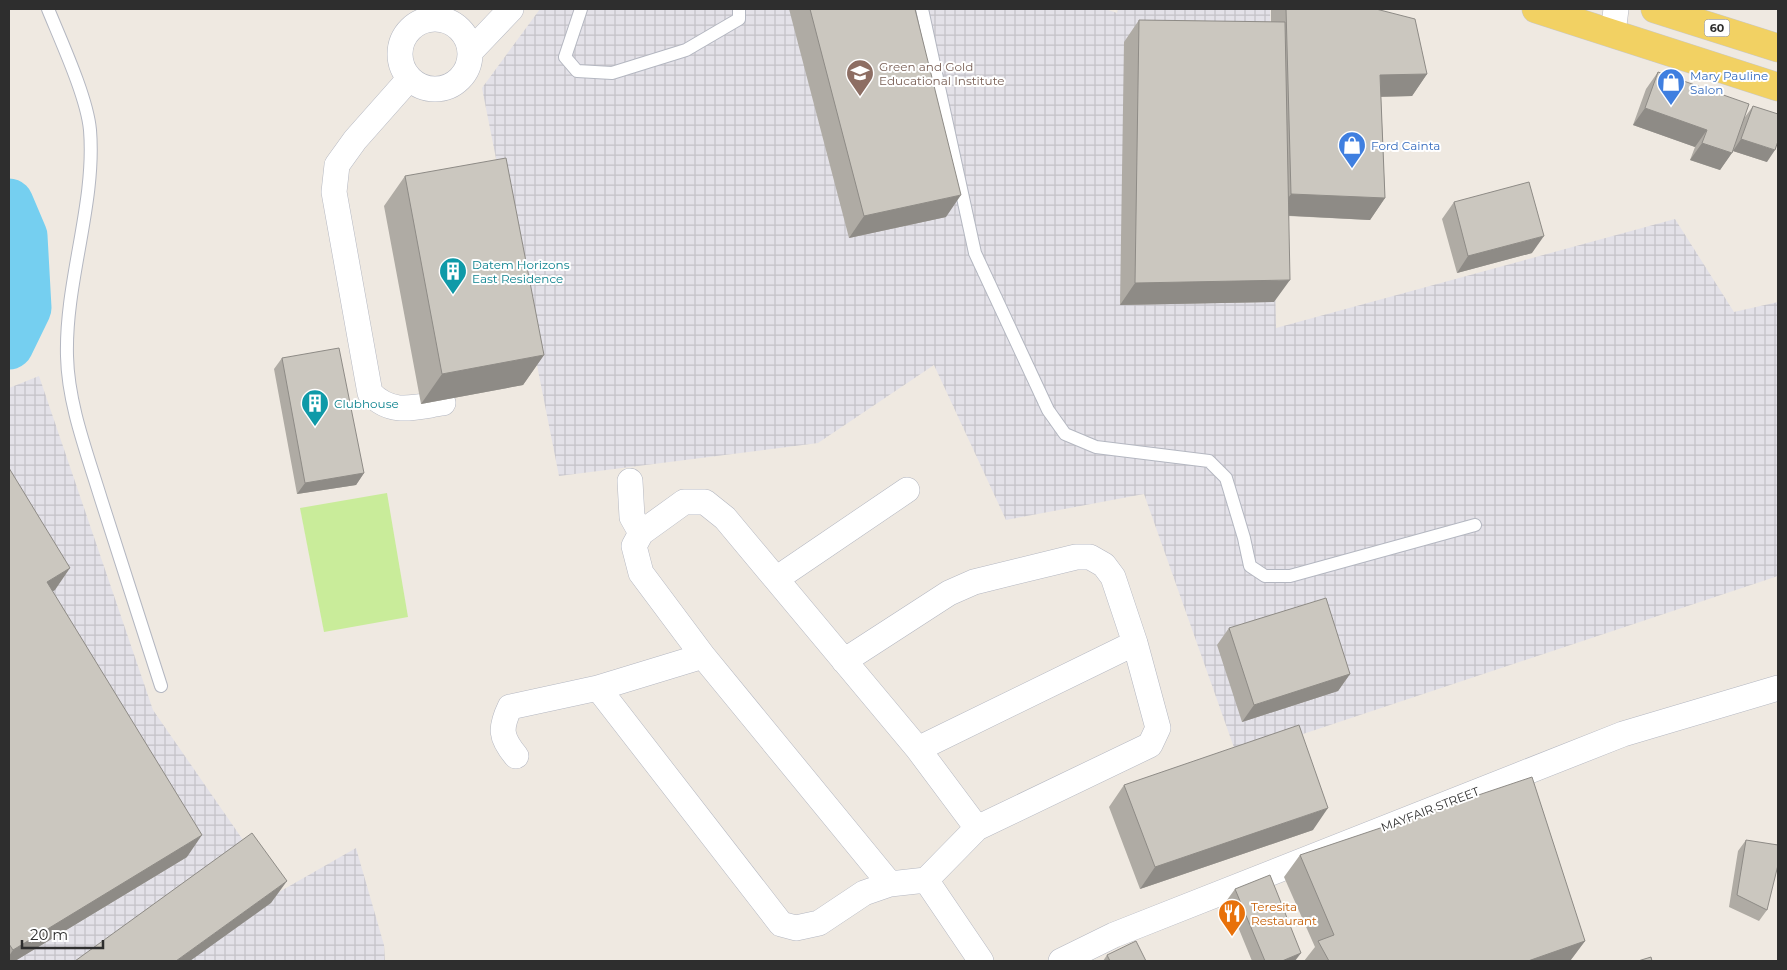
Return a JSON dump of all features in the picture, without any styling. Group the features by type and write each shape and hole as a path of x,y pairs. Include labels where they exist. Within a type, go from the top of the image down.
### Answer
{"main road":[{"path":"1536,9 1614,21 1778,87"},
{"name":"60","path":"1655,9 1778,48"}],"street":[{"path":"466,43 490,9"},
{"path":"466,43 511,9"},
{"path":"434,19 455,25 466,43 469,63 465,73 449,87 438,90 427,89 409,79 402,68 399,57 405,34 414,26 434,19"},
{"path":"409,79 355,140 336,165 334,192 370,393 378,401 389,407 403,408 443,403"},
{"path":"630,482 632,517 641,533"},
{"path":"776,579 907,490"},
{"path":"890,884 703,656 641,574 634,546 641,533 684,502 705,502 725,518 918,749 977,828"},
{"path":"598,688 781,924 796,928 819,924 864,893 890,884 926,880 977,828 1150,745 1158,728 1135,643 1113,577 1104,564 1090,557 1076,557 974,582 949,593 844,661"},
{"path":"918,749 1135,643"},
{"path":"516,756 505,743 502,724 510,706 598,688 703,656"},
{"name":"MAYFAIR STREET","path":"1061,961 1123,931 1623,734 1778,688"},
{"path":"926,880 981,961"}],"lane":[{"path":"48,9 81,96 90,128 91,163 70,304 67,356 72,393 82,438 161,686"},
{"path":"581,9 565,57 576,71 612,73 686,50 739,19 739,9"},
{"path":"922,9 975,253 1048,410 1065,434 1096,447 1209,461 1226,478 1244,538 1250,566 1265,576 1290,576 1475,525"}],"shaded area":[{"path":"540,9 1105,9 1117,13 1118,9 1270,9 1276,328 1675,219 1734,312 1778,302 1778,576 1237,756 1144,494 1006,520 934,365 818,443 559,476 482,88"},
{"path":"39,376 153,710 279,892 356,848 384,945 385,961 9,961 9,388"}],"green space":[{"path":"387,493 408,617 324,632 300,508"}],"building":[{"path":"810,9 915,9 961,195 864,216"},
{"path":"1286,9 1376,9 1415,19 1427,74 1380,75 1385,198 1291,194"},
{"path":"1139,20 1285,22 1290,280 1135,283"},
{"path":"1658,72 1749,104 1732,153 1702,143 1707,130 1645,108"},
{"path":"1753,106 1778,114 1778,141 1775,150 1741,139"},
{"name":"Datem Horizons East Residence","path":"506,158 544,355 442,374 405,176"},
{"path":"1529,182 1544,236 1468,256 1454,202"},
{"name":"Clubhouse","path":"339,348 364,473 305,483 282,358"},
{"path":"9,468 70,568 47,582 202,835 13,950 9,944"},
{"path":"1326,598 1350,674 1254,705 1229,628"},
{"path":"1299,725 1328,808 1155,867 1124,785"},
{"path":"1532,777 1585,941 1528,961 1329,961 1318,941 1334,935 1300,855"},
{"path":"252,833 287,881 176,961 75,961"},
{"path":"1746,840 1778,845 1778,865 1767,910 1737,895"},
{"path":"1270,875 1301,953 1282,961 1265,961 1235,889"},
{"path":"1136,941 1146,961 1110,961 1107,955"},
{"path":"1651,957 1652,961 1638,961"}],"waterway":[{"path":"9,203 23,236 27,308 9,345"}],"place":[{"name":"Green and Gold Educational Institute","path":"860,97"},
{"name":"Mary Pauline Salon","path":"1671,106"},
{"name":"Ford Cainta","path":"1352,169"},
{"name":"Datem Horizons East Residence","path":"453,295"},
{"name":"Clubhouse","path":"315,427"},
{"name":"Teresita Restaurant","path":"1232,937"}]}
